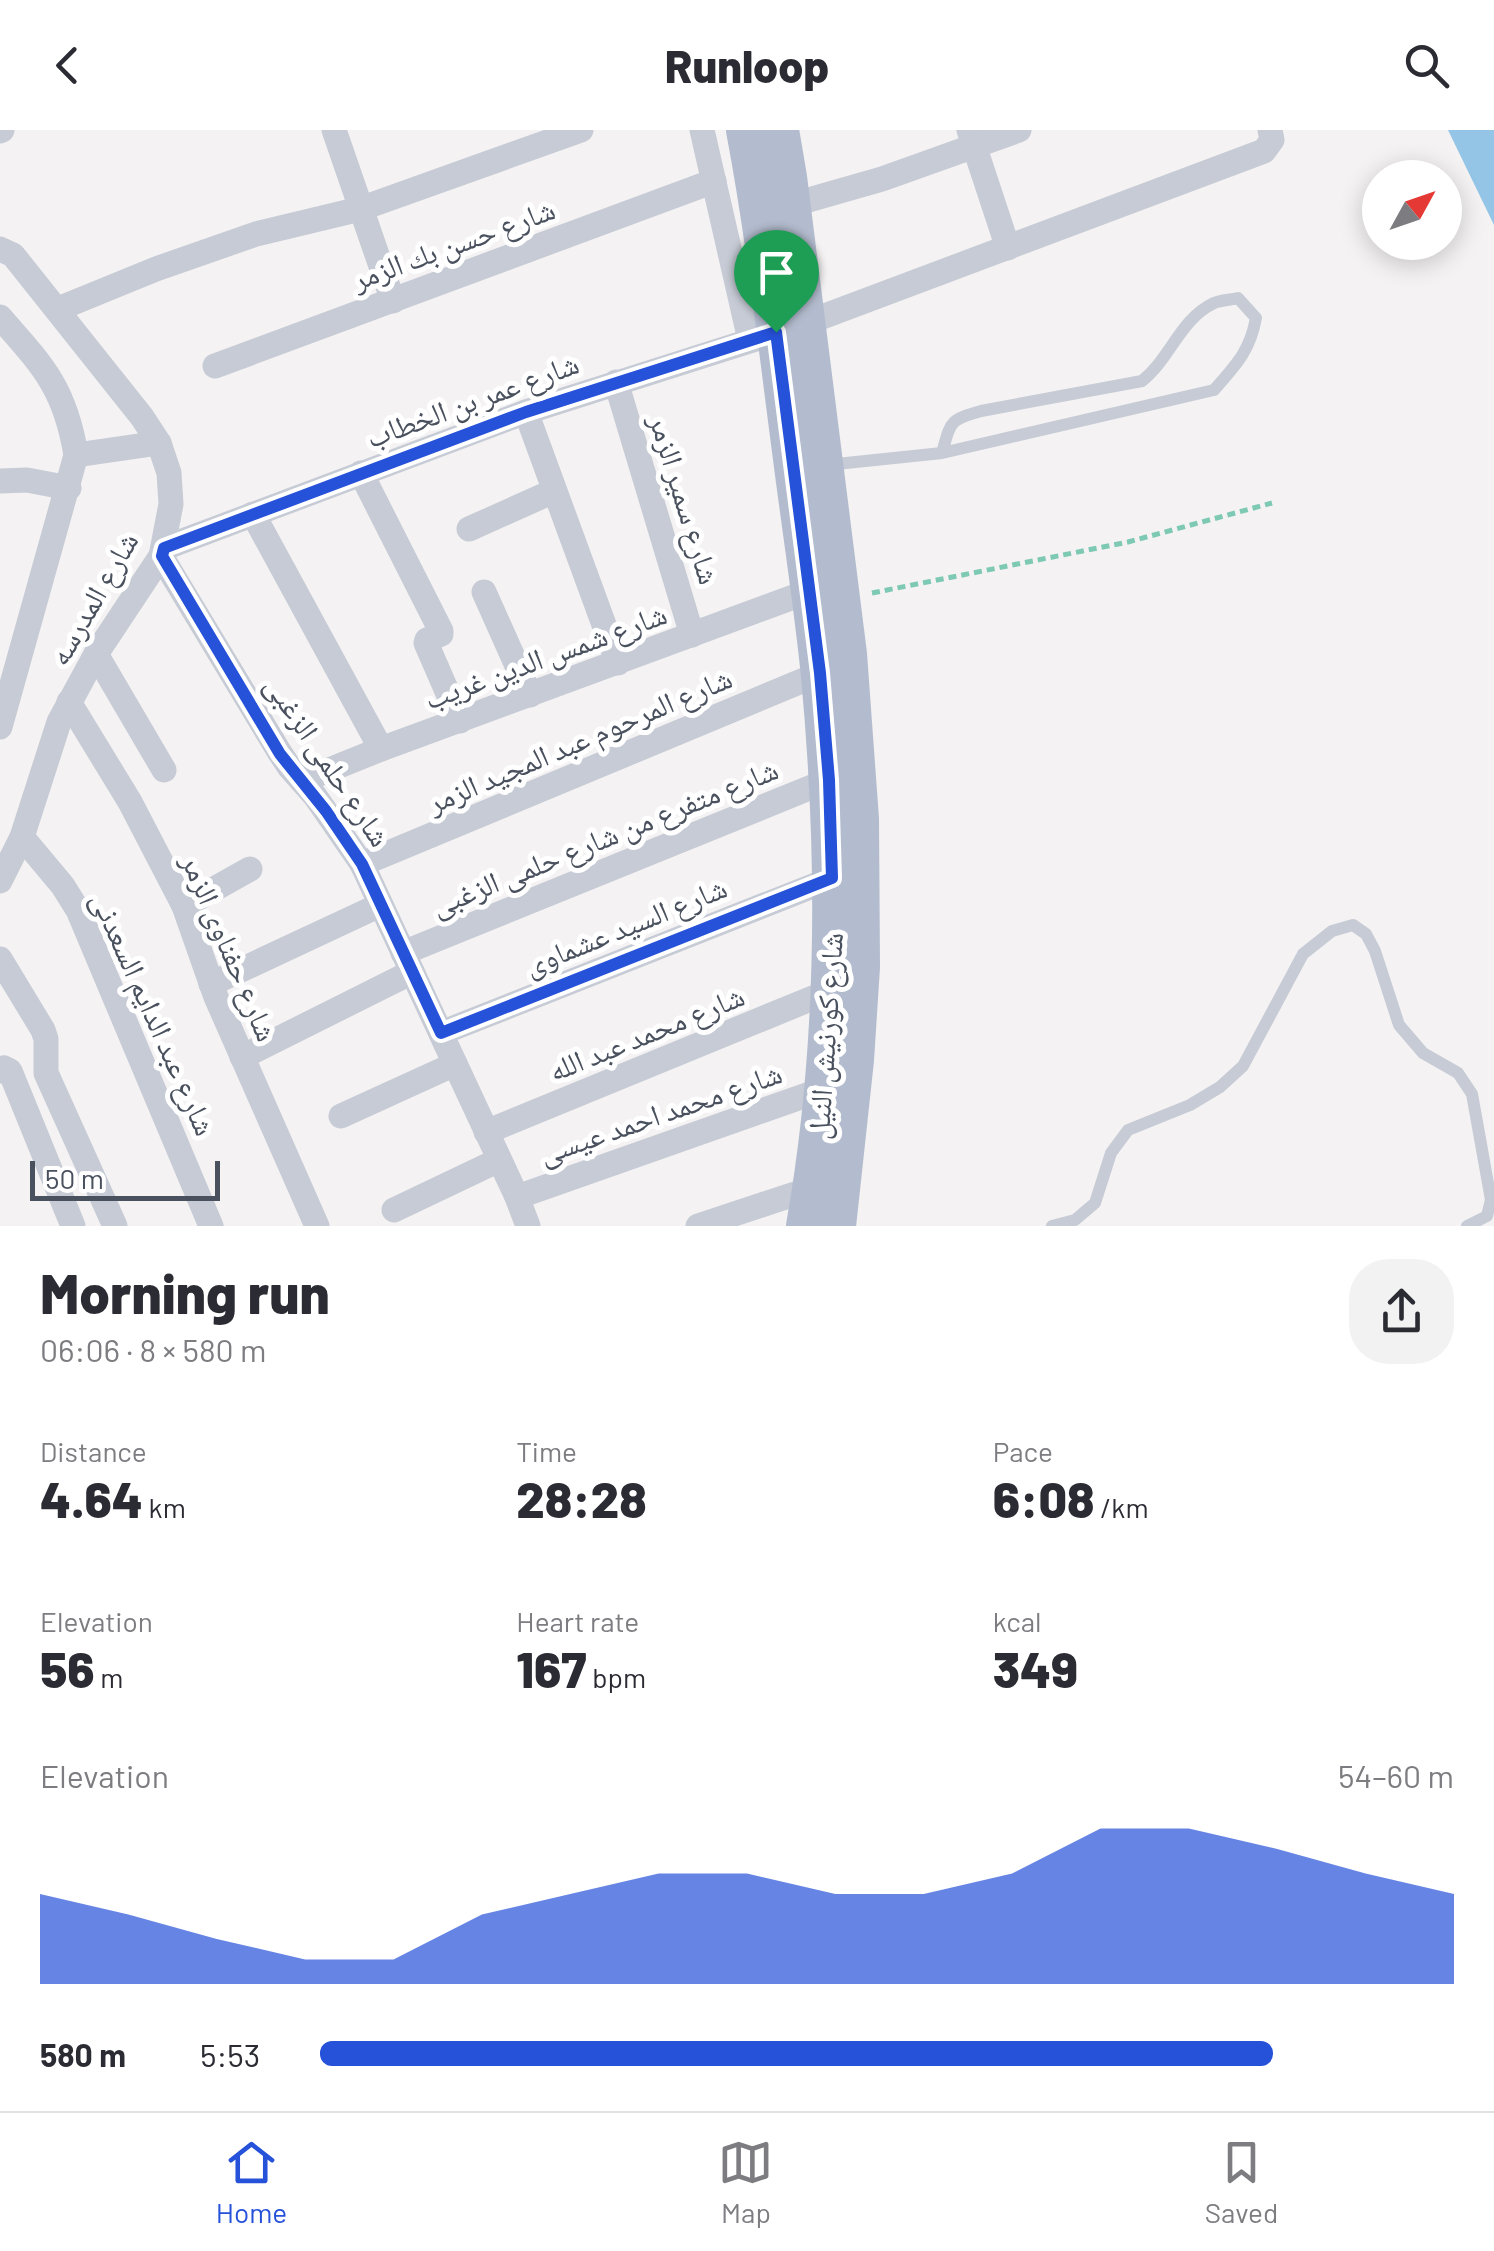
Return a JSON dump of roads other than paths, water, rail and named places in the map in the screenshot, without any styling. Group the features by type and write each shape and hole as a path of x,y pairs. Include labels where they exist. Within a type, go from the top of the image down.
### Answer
{"main road":[{"name":"شارع كورنيش النيل","path":"746,130 778,332 856,764 860,911 854,1060 836,1226"},
{"name":"شارع كورنيش النيل","path":"779,130 791,205 778,332 823,465 825,595 820,673 829,780 830,992 824,1089 809,1207"}],"street":[{"path":"334,130 393,300"},
{"path":"58,309 156,268 256,234 360,208 580,130"},
{"path":"702,130 714,181 778,332"},
{"path":"791,205 882,179 972,138 1018,130"},
{"name":"شارع عمر بن الخطاب","path":"162,552 526,412 778,332 1264,151 1272,140 1270,130"},
{"path":"972,138 1008,248"},
{"name":"شارع حسن بك الزمر","path":"215,366 714,181"},
{"name":"شارع المدرسه","path":"0,249 13,255 58,309 159,442 169,473 171,504 162,552 96,654 59,722 22,837 0,881"},
{"path":"0,317 12,347 39,362 58,390 71,421 76,454 0,727"},
{"name":"شارع سمير الزمر","path":"616,382 692,635"},
{"path":"526,412 618,663"},
{"path":"76,454 159,442"},
{"path":"361,473 441,631 426,643 460,720"},
{"path":"0,481 27,480 69,488"},
{"path":"470,529 554,491"},
{"path":"253,514 381,750"},
{"name":"شارع حلمى الزغبى","path":"162,552 280,754 362,864 518,1196 528,1226"},
{"path":"484,592 530,695"},
{"name":"شارع شمس الدين غريب","path":"302,782 692,635 825,595"},
{"path":"96,654 164,770"},
{"name":"شارع المرحوم عبد المجيد الزمر","path":"362,864 820,673"},
{"name":"شارع حفناوى الزمر","path":"69,702 130,802 184,906 211,984 317,1226"},
{"name":"شارع متفرع من شارع حلمى الزغبى","path":"242,1057 407,962 829,780"},
{"name":"شارع عبد الدايم السعدنى","path":"22,837 78,910 211,1226"},
{"path":"184,906 250,869"},
{"name":"شارع السيد عشماوى","path":"441,1033 832,878"},
{"path":"211,984 380,904"},
{"path":"0,959 46,1039 46,1072 115,1226"},
{"name":"شارع محمد عبد الله","path":"486,1132 830,992"},
{"path":"341,1116 455,1064"},
{"path":"0,1070 10,1071 73,1226"},
{"name":"شارع محمد احمد عيسى","path":"518,1196 824,1089"},
{"path":"394,1210 499,1160"},
{"path":"698,1226 809,1207"}],"lane":[{"path":"823,465 942,453 1214,390 1252,341 1256,318 1238,298 1216,302 1191,319 1156,370 1142,382 959,417 949,426 942,453"},
{"path":"1052,1226 1075,1220 1095,1203 1111,1153 1128,1130 1190,1105 1220,1087 1243,1066 1303,954 1332,930 1353,925 1366,934 1375,950 1400,1025 1423,1052 1458,1073 1472,1094 1491,1200 1487,1216 1467,1226"}],"water":[{"path":"1448,130 1494,130 1494,225"}]}
